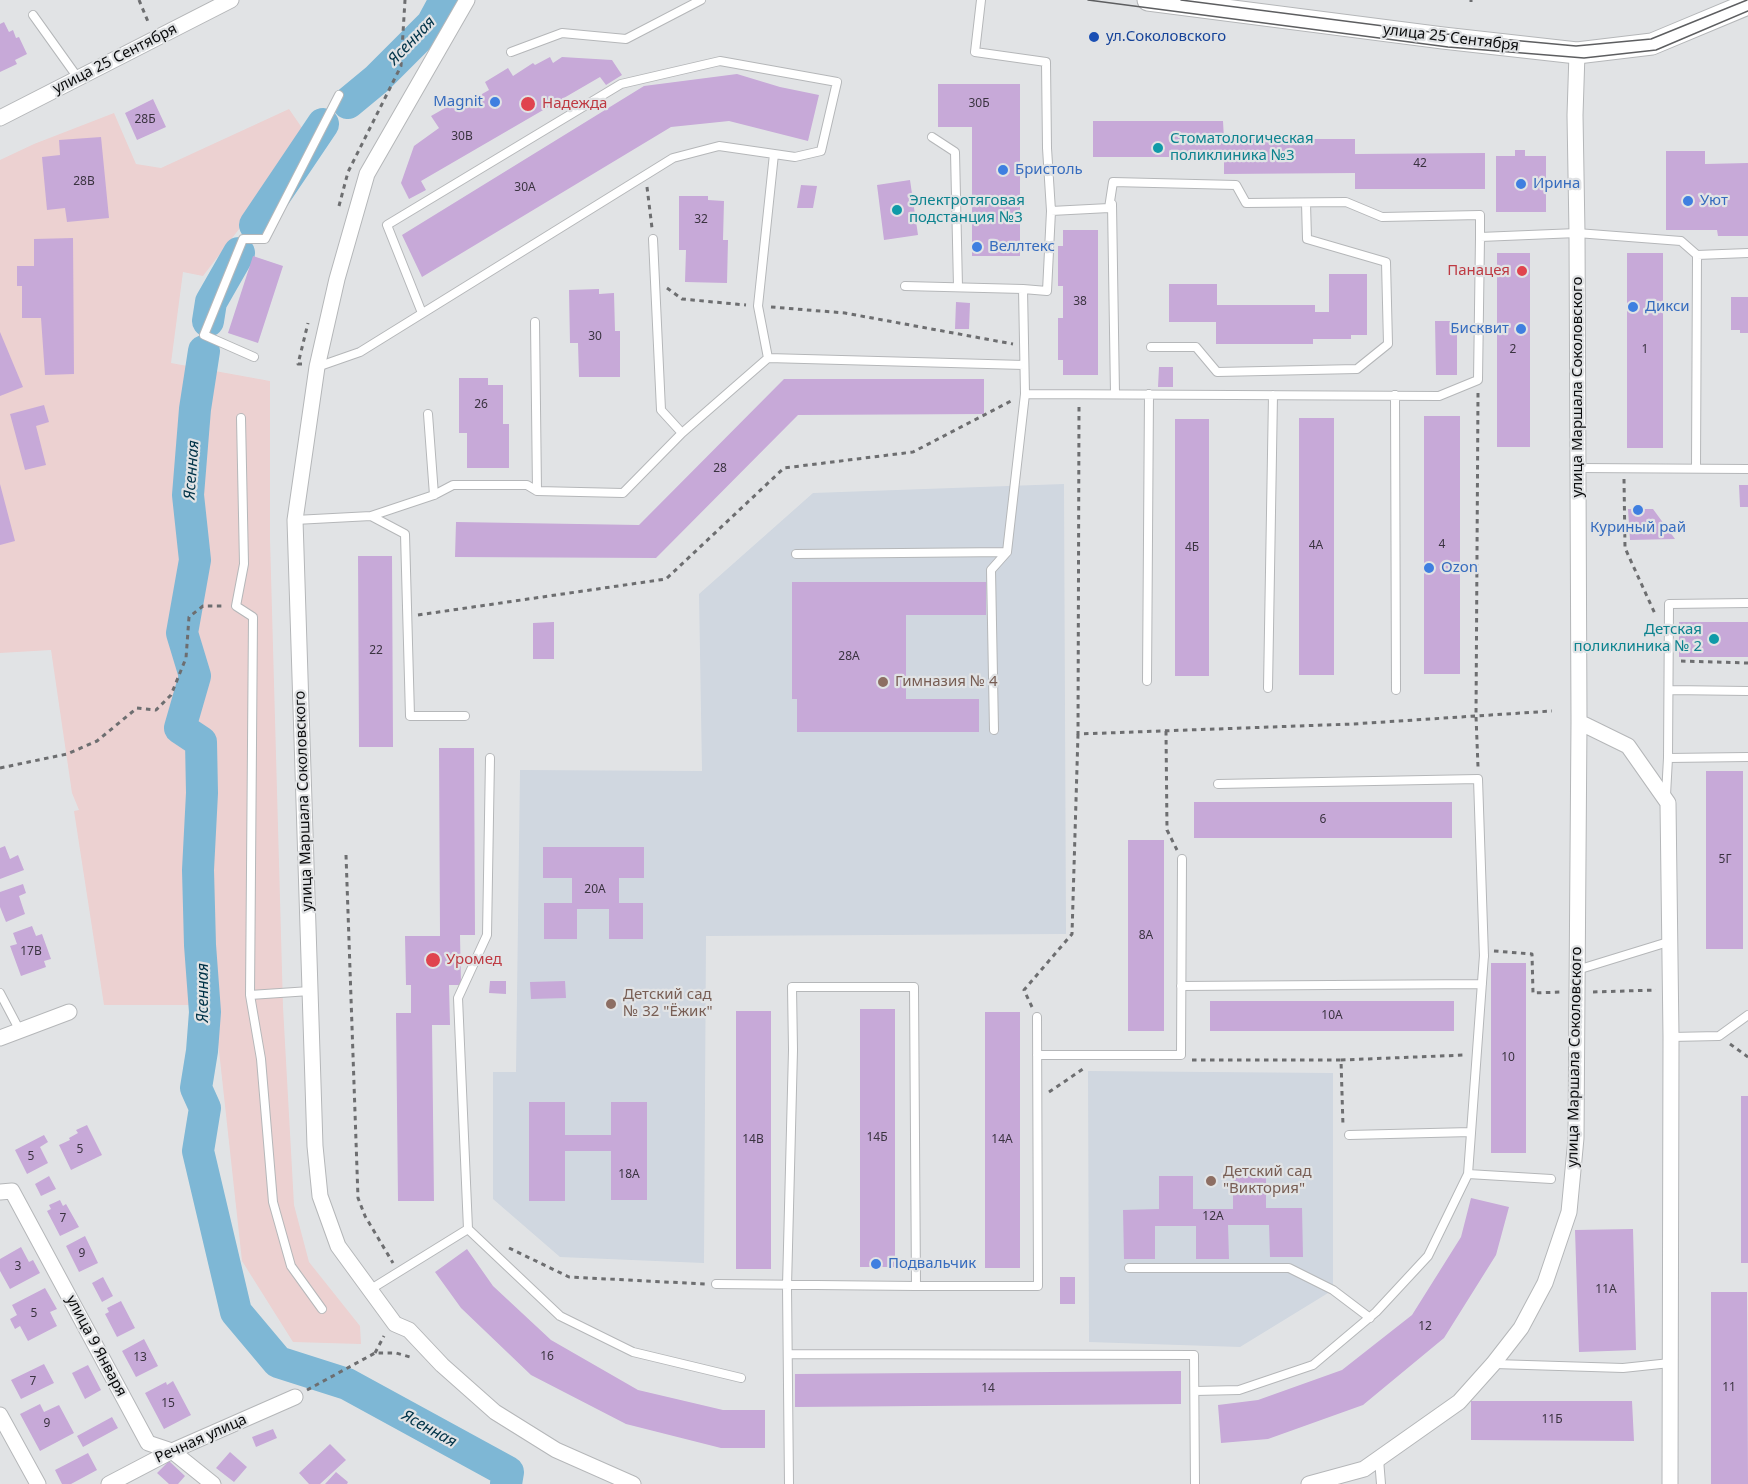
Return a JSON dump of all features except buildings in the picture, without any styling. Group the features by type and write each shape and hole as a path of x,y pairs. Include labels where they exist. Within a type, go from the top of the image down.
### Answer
{"main road":[{"name":"улица 25 Сентября","path":"1148,0 1197,3 1443,38 1577,52 1652,44 1748,4"}],"street":[{"name":"улица 25 Сентября","path":"0,118 231,0"},
{"name":"улица Маршала Соколовского","path":"467,0 366,174 317,367 295,520 315,1146 320,1196 338,1246 395,1324 410,1330 442,1365 495,1412 556,1450 633,1484"},
{"name":"улица Маршала Соколовского","path":"1309,1484 1364,1469 1459,1402 1521,1328 1545,1283 1569,1212 1576,1138 1579,722 1575,115 1577,52"},
{"path":"1579,722 1628,746 1668,803 1671,1037 1670,1484"},
{"path":"0,1038 69,1012"},
{"name":"улица 9 Января","path":"0,1192 12,1191 148,1443 172,1450 213,1484"},
{"name":"Речная улица","path":"109,1484 172,1450 295,1397"},
{"path":"0,1414 38,1484"}],"lane":[{"path":"511,52 562,33 626,39 701,0"},
{"path":"905,286 1047,291 1051,211 1047,148 1046,62 975,52 981,0"},
{"path":"33,15 78,78"},
{"path":"317,367 360,352 673,158 718,146 795,156 821,151 837,82 720,61 621,84 387,225 422,313"},
{"path":"254,357 204,335 243,239 265,239 339,95"},
{"path":"932,137 955,152 958,287"},
{"path":"768,358 758,306 774,154"},
{"path":"1025,394 1439,396 1478,380 1480,215 1382,217 1346,202 1246,203 1236,185 1113,182 1109,208 1051,211"},
{"path":"1112,189 1115,394"},
{"path":"1151,347 1196,347 1217,372 1357,369 1388,344 1386,262 1307,239 1306,202"},
{"path":"1480,237 1577,233 1681,242 1697,255 1748,253"},
{"path":"653,239 660,410 682,433"},
{"path":"1696,468 1697,255"},
{"path":"994,730 991,570 1006,552 1025,394 1023,289"},
{"path":"535,322 537,491"},
{"path":"295,520 371,516 434,495 453,485 527,485 537,491 623,493 682,433 768,358 1024,365"},
{"path":"1147,681 1149,394"},
{"path":"1268,688 1273,395"},
{"path":"1395,395 1396,690"},
{"path":"428,414 434,495"},
{"path":"241,418 244,564 237,606 253,617 250,995 261,1059 273,1202 291,1266 322,1309"},
{"path":"1578,468 1748,470"},
{"path":"371,516 405,534 410,716 465,716"},
{"path":"796,554 1006,552"},
{"path":"1665,800 1668,758 1669,604 1748,603"},
{"path":"1669,690 1748,691"},
{"path":"1668,758 1748,757"},
{"path":"490,758 487,935 458,998 468,1229 560,1316 633,1352 741,1377"},
{"path":"1195,1391 1239,1390 1313,1365 1370,1317 1428,1256 1468,1174 1484,954 1478,779 1218,784"},
{"path":"1037,1055 1181,1055 1182,859"},
{"path":"1577,970 1668,942"},
{"path":"1181,986 1482,984"},
{"path":"789,1484 787,1286 793,1050 792,987 914,987 916,1286"},
{"path":"250,995 310,991"},
{"path":"0,993 20,1032"},
{"path":"1671,1037 1719,1036 1748,1015"},
{"path":"716,1284 1038,1286 1037,1017"},
{"path":"1349,1135 1471,1132"},
{"path":"1468,1174 1551,1179"},
{"path":"371,1289 468,1229"},
{"path":"1129,1268 1289,1268 1333,1290 1370,1317"},
{"path":"788,1354 1194,1355 1196,1484"},
{"path":"1493,1364 1623,1368 1670,1363"},
{"path":"1379,1459 1381,1484"}],"path":[{"path":"139,0 151,28"},
{"path":"402,55 405,0"},
{"path":"645,175 653,239"},
{"path":"655,278 682,299 845,313 1024,346"},
{"path":"1478,380 1476,716 1478,779"},
{"path":"407,617 666,579 784,468 913,452 1025,394"},
{"path":"1624,468 1625,548 1669,644"},
{"path":"0,768 67,754 97,741 137,708 156,710 171,695 186,658 189,617 203,606 237,606"},
{"path":"1669,661 1748,663"},
{"path":"1353,724 1552,711"},
{"path":"1166,731 1167,830 1182,859"},
{"path":"1037,1017 1024,990 1072,934 1078,735"},
{"path":"346,855 358,1198 365,1216 399,1272"},
{"path":"1484,954 1532,954 1533,993 1670,989"},
{"path":"1719,1036 1748,1057"},
{"path":"1181,1060 1341,1060 1477,1054"},
{"path":"1341,1060 1343,1125 1349,1135"},
{"path":"1037,1100 1086,1067"},
{"path":"508,1248 569,1277 716,1284"},
{"path":"309,1389 375,1353"}],"shaded area":[{"path":"289,109 309,138 203,276 183,272 171,363 270,381 270,539 283,1007 294,1205 309,1262 360,1326 361,1344 293,1342 242,1261 214,1005 104,1005 74,811 79,810 72,793 51,650 0,653 0,160 34,144 114,113 136,164 161,168"},
{"name":"Гимназия № 4","path":"1064,484 1066,934 706,936 704,1263 560,1257 493,1199 493,1072 516,1072 520,770 702,771 699,594 813,493"},
{"name":"Детский сад \"Виктория\"","path":"1088,1071 1333,1073 1333,1290 1240,1347 1089,1342"}],"waterway":[{"name":"Ясенная","path":"348,103 377,79 432,24 445,0"},
{"name":"Ясенная","path":"255,225 323,124"},
{"name":"Ясенная","path":"208,321 211,302 239,253"},
{"name":"Ясенная","path":"204,351 195,409 188,495 195,560 182,633 195,676 180,728 201,742 202,793 198,870 205,1012 196,1088 205,1108 198,1151 236,1312 278,1362 347,1384 508,1472 506,1484"}],"tram line":[{"path":"1088,0 1448,47 1584,58 1656,50 1748,11"},
{"path":"1181,0 1446,34 1576,46 1651,39 1747,0"}],"place":[{"name":"ул.Соколовского","path":"1094,37"},
{"name":"Magnit","path":"495,102"},
{"name":"Надежда","path":"528,104"},
{"name":"Стоматологическая поликлиника №3","path":"1158,148"},
{"name":"Бристоль","path":"1003,170"},
{"name":"Ирина","path":"1521,184"},
{"name":"Уют","path":"1688,201"},
{"name":"Электротяговая подстанция №3","path":"897,210"},
{"name":"Веллтекс","path":"977,247"},
{"name":"Панацея","path":"1522,271"},
{"name":"Дикси","path":"1633,307"},
{"name":"Бисквит","path":"1521,329"},
{"name":"Куриный рай","path":"1638,510"},
{"name":"Ozon","path":"1429,568"},
{"name":"Детская поликлиника № 2","path":"1714,639"},
{"name":"Гимназия № 4","path":"883,682"},
{"name":"Уромед","path":"433,960"},
{"name":"Детский сад № 32 \"Ёжик\"","path":"611,1004"},
{"name":"Детский сад \"Виктория\"","path":"1211,1181"},
{"name":"Подвальчик","path":"876,1264"}]}
